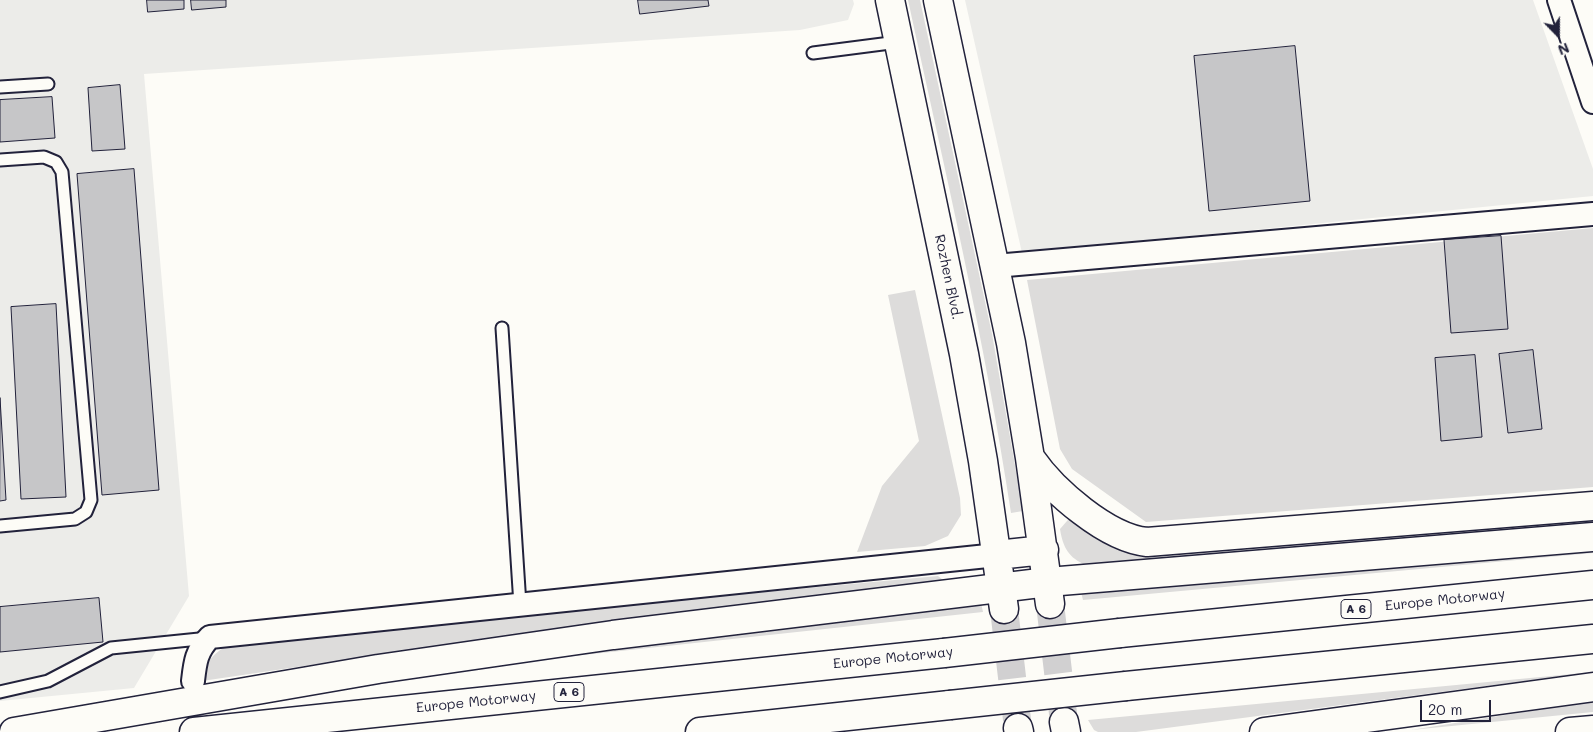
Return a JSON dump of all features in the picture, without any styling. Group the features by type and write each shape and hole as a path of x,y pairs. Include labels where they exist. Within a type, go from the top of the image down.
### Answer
{"main road":[{"name":"Rozhen Blvd.","path":"890,0 964,354 997,555 1002,598"},
{"path":"938,0 1011,343 1044,550 1049,593"},
{"path":"1030,458 1056,489 1110,530 1122,536 1147,542 1593,506"},
{"path":"14,732 388,667 613,635 1002,598 1593,537"},
{"path":"997,555 1044,550"},
{"name":"Europe Motorway","path":"194,732 1120,633 1593,585"},
{"path":"700,732 1126,686 1593,639"},
{"path":"1264,732 1593,686"},
{"path":"1570,732 1593,730"}],"street":[{"path":"1559,0 1593,102"},
{"path":"995,266 1593,214"},
{"path":"193,681 196,657 201,646 210,638 997,555"}],"lane":[{"path":"813,53 898,42"},
{"path":"0,87 48,84"},
{"path":"0,160 44,157 56,162 62,172 90,500 86,512 75,519 0,526"},
{"path":"502,328 520,604"},
{"path":"0,692 48,681 112,648 210,638"}],"shaded area":[{"path":"0,0 853,0 854,4 848,20 800,30 144,74 189,596 134,688 0,701"},
{"path":"908,0 920,0 992,334 1023,511 1011,513 977,320"},
{"path":"965,0 1533,0 1593,169 1593,196 1022,253"},
{"path":"1593,228 1593,487 1146,522 1072,469 1060,449 1027,280"},
{"path":"915,290 960,498 961,515 948,536 925,546 857,552 882,486 919,441 888,295"},
{"path":"1074,513 1115,544 1593,517 1593,526 1086,565 1071,556 1061,536 1060,529"},
{"path":"1593,550 1593,553 1083,600 1081,592"},
{"path":"938,576 943,580 939,586 555,629 202,681 206,667 213,656 235,641"},
{"path":"981,603 983,612 518,662 614,645"},
{"path":"1593,672 1136,732 1098,732 1094,730 1088,720"},
{"path":"1593,701 1593,712 1411,730"}],"building":[{"path":"147,0 184,0 184,9 148,12"},
{"path":"191,0 226,0 226,7 192,10"},
{"path":"638,0 708,0 709,6 640,14"},
{"path":"1295,46 1310,201 1209,211 1194,56"},
{"path":"120,85 125,149 92,151 88,88"},
{"path":"52,97 55,138 0,142 0,100"},
{"path":"134,169 159,490 102,495 77,174"},
{"path":"1501,236 1508,329 1451,333 1444,240"},
{"path":"56,304 66,497 21,499 11,307"},
{"path":"1533,350 1542,429 1508,433 1499,354"},
{"path":"1475,355 1482,437 1441,441 1435,358"},
{"path":"0,398 6,500 0,501"},
{"path":"99,598 103,642 0,652 0,607"}],"tunnel":[{"path":"1050,604 1064,722"},
{"path":"1004,609 1018,728"}]}
